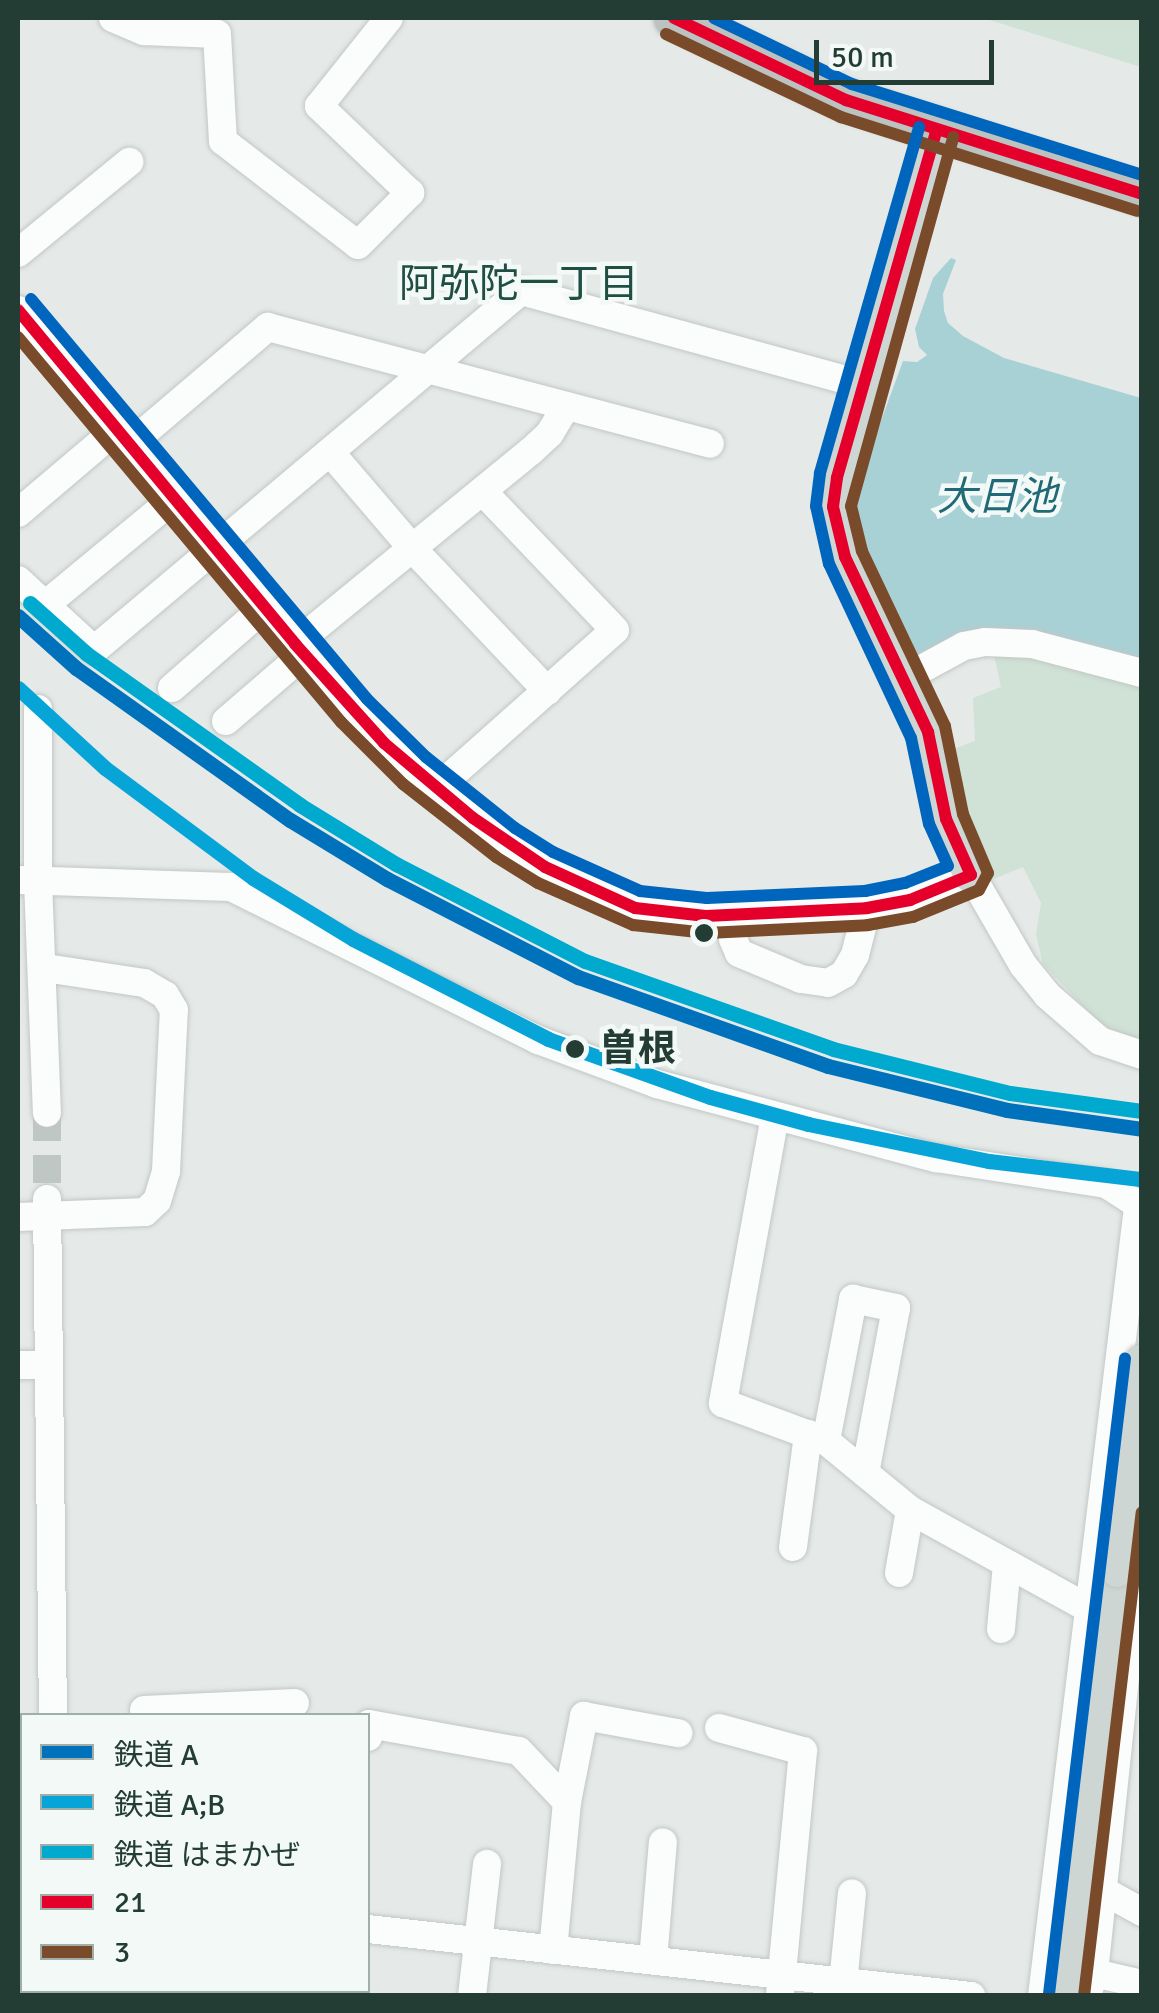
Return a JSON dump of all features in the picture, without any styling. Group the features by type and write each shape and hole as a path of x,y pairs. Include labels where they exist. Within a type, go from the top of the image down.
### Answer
{"highway":[{"path":"674,18 846,100 936,132 1142,194"}],"main road":[{"path":"936,132 837,478 833,507 836,534 928,732 946,819 971,876"},
{"path":"1066,1996 1142,1361"}],"street":[{"path":"113,18 144,31 224,26 223,141 358,245 410,193 318,106 389,18"},
{"path":"18,253 88,179 129,162"},
{"path":"18,580 94,650 424,368 521,291 864,385"},
{"path":"18,310 174,500 384,743 505,842 586,888 635,908 677,914 867,908 910,900 971,876 1023,965 1047,995 1100,1041 1142,1055"},
{"path":"18,513 268,326 710,444"},
{"path":"226,721 412,548 550,433 566,406"},
{"path":"330,452 412,548 547,692"},
{"path":"436,789 614,630 482,491"},
{"path":"45,606 174,500"},
{"path":"172,688 265,607"},
{"path":"905,678 964,646 996,642 1032,644 1142,673"},
{"path":"38,709 28,881 45,968 47,1112"},
{"path":"28,881 231,887 538,1040 657,1084 936,1158 1106,1184 1140,1207 1042,1996"},
{"path":"734,915 733,938 739,954 800,979 828,983 844,974 854,955 867,908"},
{"path":"18,1216 47,1207 145,1212 157,1200 166,1171 176,1022 165,995 144,983 45,968"},
{"path":"775,1116 723,1403 817,1437 910,1510 1088,1609"},
{"path":"47,1207 53,1713"},
{"path":"792,1547 853,1298 896,1308 865,1473"},
{"path":"18,1365 49,1365"},
{"path":"1107,1458 1142,1462"},
{"path":"899,1574 910,1510"},
{"path":"1142,1514 1130,1735 1102,1890 1090,1984 1142,1984"},
{"path":"1001,1629 1008,1564"},
{"path":"144,1710 208,1711 295,1703"},
{"path":"553,1950 567,1802 584,1716 678,1733"},
{"path":"370,1718 519,1752 567,1802"},
{"path":"719,1731 803,1751 781,1986"},
{"path":"653,1960 663,1842"},
{"path":"472,1996 487,1864"},
{"path":"1102,1890 1142,1912"},
{"path":"843,1983 852,1893"},
{"path":"370,1929 653,1960 781,1986 843,1983 971,1996"}],"green space":[{"path":"983,18 1141,18 1141,67"},
{"path":"993,651 1036,655 1141,682 1142,1036 1136,1040 1100,1024 1043,964 1036,934 1041,903 1023,867 991,880 956,797 948,751 975,741 973,698 1001,687"}],"water":[{"name":"大日池","path":"951,258 956,260 943,294 944,311 948,323 963,336 1004,358 1141,398 1141,663 1087,647 916,661 864,557 856,524 857,486 903,361 917,362 927,355 919,347 915,329 933,278"}],"tunnel":[{"path":"47,1113 47,1199"}],"rail line":[{"name":"はまかぜ","path":"30,603 87,654 300,805 396,864 585,961 833,1049 1010,1093 1142,1111"},
{"name":"A","path":"18,616 76,668 290,820 387,879 578,977 828,1066 1007,1110 1142,1129"},
{"name":"A;B","path":"18,688 105,768 253,878 353,939 548,1039 710,1097 808,1124 989,1161 1140,1179"}],"transit line":[{"name":"21","path":"674,18 846,100 1142,194"},
{"path":"714,18 852,84 1142,175"},
{"name":"3","path":"666,34 841,117 1137,211"},
{"path":"31,299 367,699 426,757 515,828 553,852 640,891 707,898 865,891 905,883 948,866 929,824 911,738 829,564 816,506 820,473 919,127"},
{"name":"21","path":"936,132 837,478 833,507 845,557 928,732 946,819 971,875"},
{"name":"3","path":"18,337 341,722 403,784 496,857 538,883 633,925 707,933 868,925 913,917 979,890 988,873 963,814 945,726 862,551 851,506 953,137"},
{"name":"21","path":"18,310 295,644 384,743 473,818 545,867 635,908 706,916 867,908 910,900 971,875"},
{"path":"1049,1994 1125,1359"},
{"name":"3","path":"1084,1996 1142,1512"}],"place":[{"name":"曽根","path":"575,1049"}],"district":[{"name":"阿弥陀一丁目","path":"519,284"}]}
